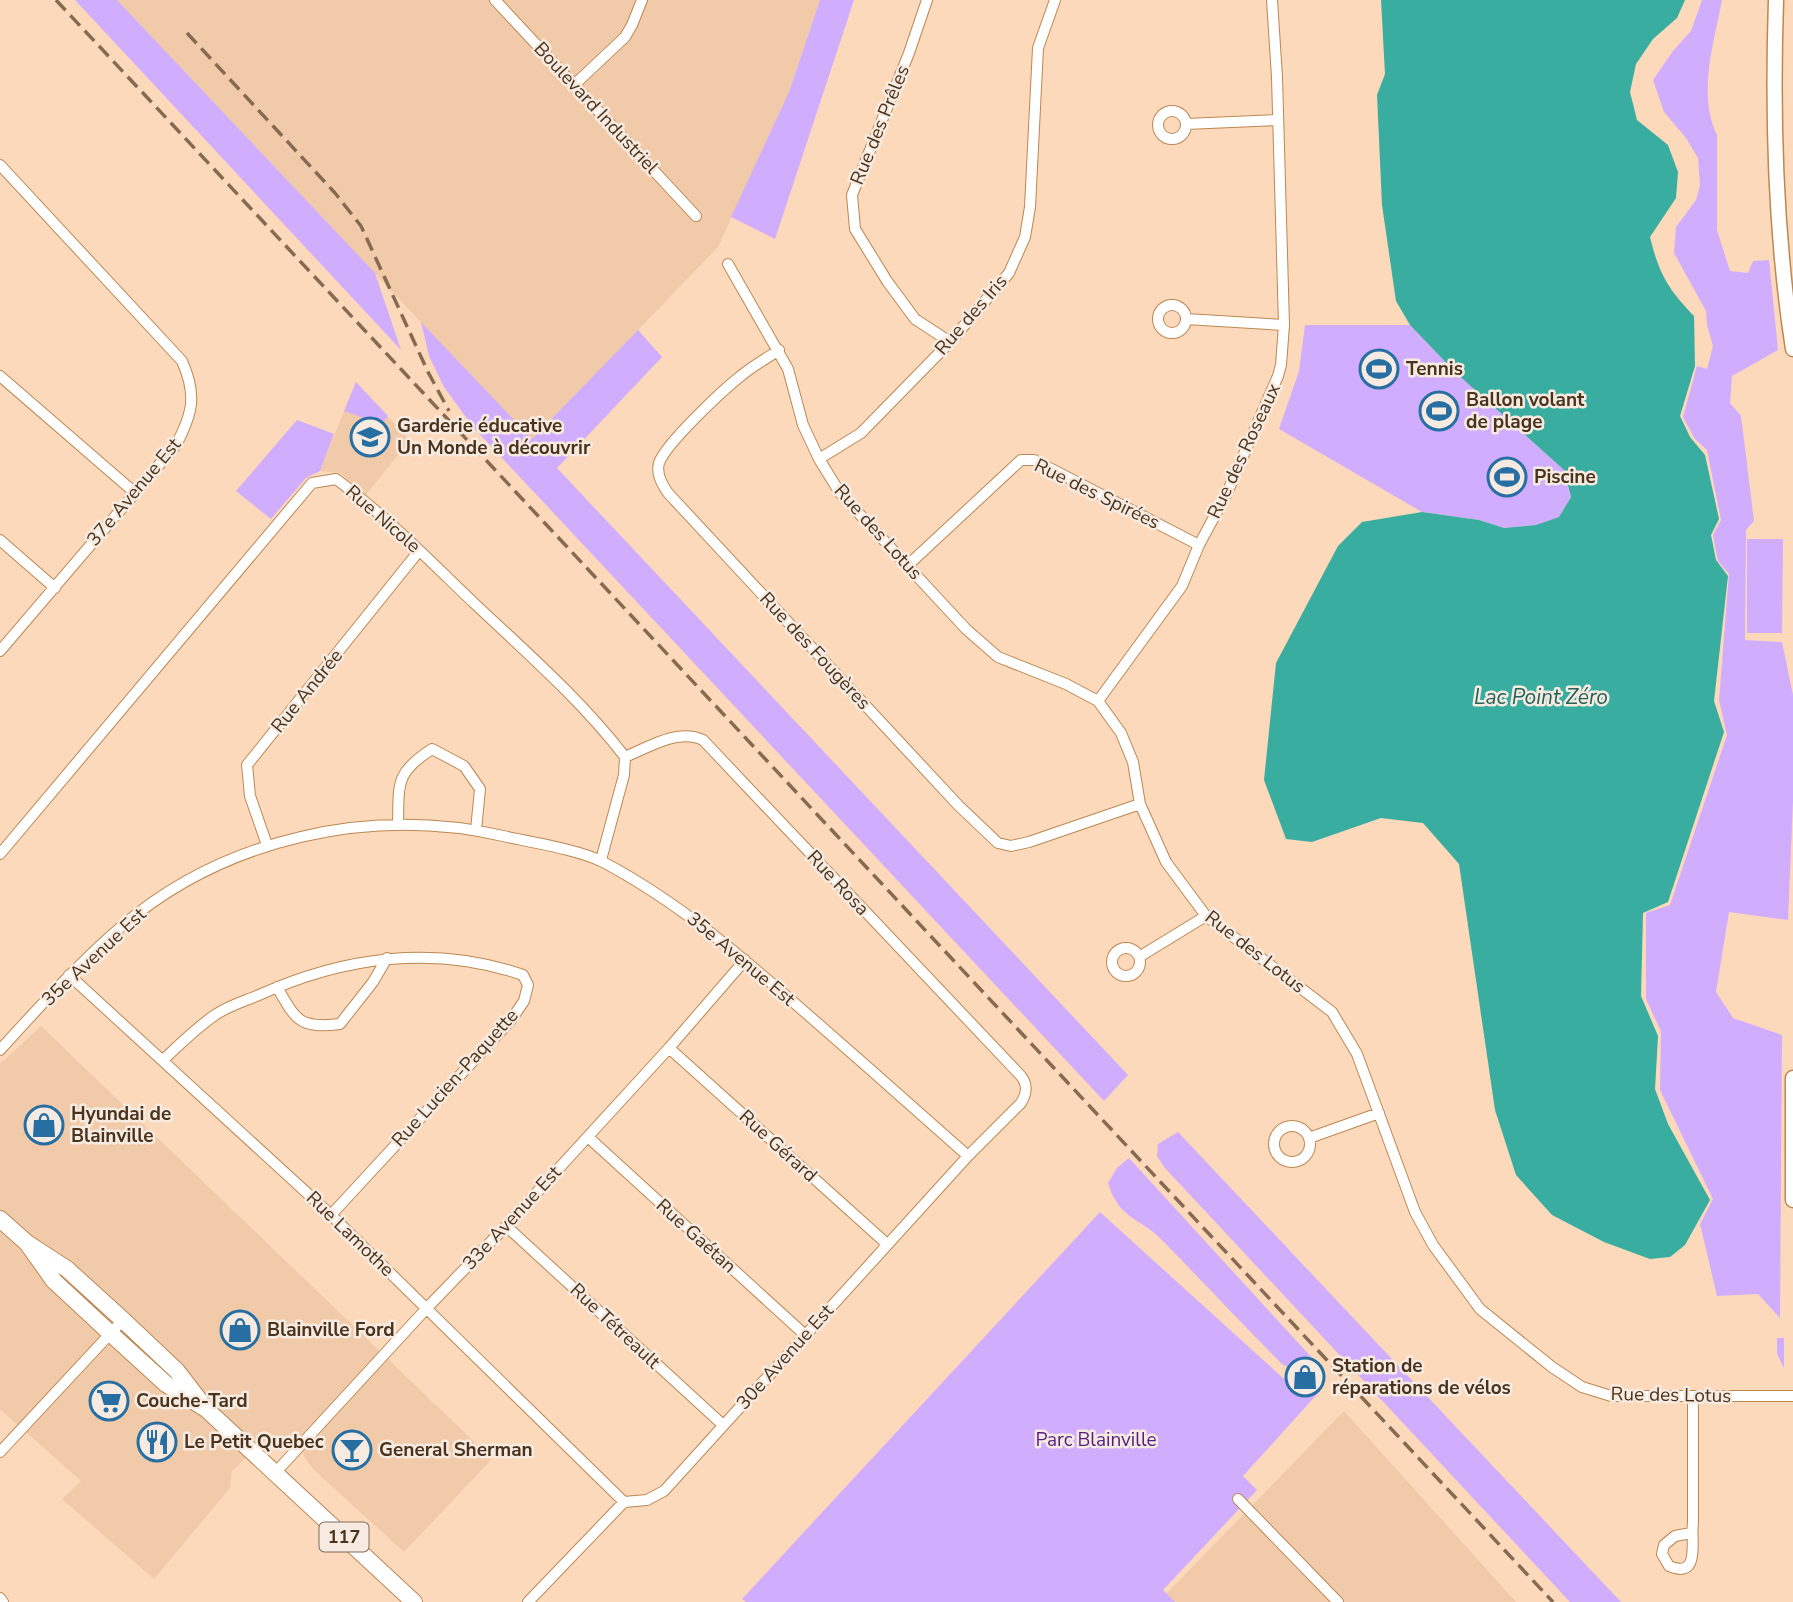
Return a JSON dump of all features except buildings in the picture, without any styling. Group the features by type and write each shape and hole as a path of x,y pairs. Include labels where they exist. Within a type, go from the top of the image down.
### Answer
{"main road":[{"name":"117","path":"0,1219 27,1243 67,1269 123,1320 177,1371 206,1409 414,1602"},
{"name":"117","path":"27,1243 54,1281 110,1333 166,1384 206,1409"}],"street":[{"name":"Boulevard Industriel","path":"495,0 696,216"},
{"path":"574,85 625,37 642,0"},
{"name":"Rue des Prêles","path":"927,0 909,53 852,195 855,229 887,281 915,318 950,342"},
{"name":"Rue des Iris","path":"819,459 861,433 950,342 1009,273 1025,237 1030,207 1038,48 1055,0"},
{"name":"Rue des Roseaux","path":"1098,701 1182,586 1199,545 1227,493 1282,365 1284,325 1272,0"},
{"path":"1776,0 1773,105 1775,181 1779,246 1793,349"},
{"path":"1186,124 1278,120"},
{"name":"37e Avenue Est","path":"0,165 182,361 191,398 190,420 176,445 0,651"},
{"name":"Rue des Lotus","path":"728,264 789,369 803,425 840,494 966,629 998,657 1066,684 1098,701 1125,742 1133,762 1140,804 1166,862 1206,916 1332,1012 1357,1054 1415,1212 1433,1245 1480,1309 1552,1367 1582,1387 1611,1396 1793,1396"},
{"path":"1186,319 1284,325"},
{"name":"Rue des Fougères","path":"779,350 742,374 665,452 658,465 667,493 958,805 998,843 1012,846 1029,842 1140,804"},
{"path":"0,376 134,492"},
{"name":"Rue des Spirées","path":"907,566 1021,460 1034,460 1199,545"},
{"name":"Rue Nicole","path":"0,855 312,482 336,479 419,551 559,682 601,726 625,757"},
{"path":"0,540 55,588"},
{"name":"Rue Andrée","path":"267,845 250,796 247,765 419,551"},
{"name":"Rue Rosa","path":"625,757 680,735 692,735 703,740 1021,1076 1027,1089"},
{"path":"398,824 399,785 412,762 432,749 464,766 480,789 477,830"},
{"path":"601,860 624,775 625,757"},
{"name":"35e Avenue Est","path":"0,1050 69,975 124,925 165,894 209,869 267,845 336,830 398,824 477,830 601,860 691,915 968,1156"},
{"path":"1139,957 1206,916"},
{"path":"277,987 292,1014 313,1027 340,1024 373,982 387,958"},
{"name":"Rue Lucien-Paquette","path":"163,1060 188,1035 218,1013 324,970 387,958 443,958 523,975 528,985 524,1001 511,1020 331,1215"},
{"name":"33e Avenue Est","path":"275,1473 588,1137 745,960"},
{"name":"Rue Lamothe","path":"69,975 331,1215 624,1502"},
{"name":"Rue Gérard","path":"669,1048 887,1244"},
{"path":"1793,1078 1793,1200"},
{"name":"30e Avenue Est","path":"624,1502 647,1500 664,1491 804,1334 968,1156 1021,1103 1027,1089"},
{"path":"1309,1138 1378,1113"},
{"name":"Rue Gaétan","path":"588,1137 804,1334"},
{"name":"Rue Tétreault","path":"506,1226 723,1426"},
{"path":"0,1452 123,1320"},
{"path":"1690,1533 1693,1523 1693,1396"},
{"path":"1238,1499 1338,1602"},
{"path":"528,1602 624,1502"}],"shaded area":[{"path":"117,0 820,0 789,92 718,247 532,440"},
{"name":"Garderie éducative Un Monde à découvrir","path":"356,382 410,440 366,495 340,473 320,471"},
{"path":"41,1026 492,1459 404,1552 313,1469 294,1432 281,1442 270,1435 232,1471 230,1488 154,1579 62,1499 81,1481 0,1409 0,1064"},
{"path":"1344,1411 1516,1602 1174,1602 1166,1594"}],"green space":[{"path":"75,0 117,0 375,273 401,350"},
{"path":"820,0 854,0 775,239 731,217 789,92"},
{"path":"1702,0 1722,0 1708,86 1708,103 1717,135 1717,230 1730,271 1748,273 1753,261 1769,260 1778,350 1732,376 1730,403 1741,416 1754,521 1746,530 1745,640 1782,642 1793,695 1793,801 1788,920 1729,912 1716,992 1733,1018 1782,1035 1780,1318 1758,1294 1717,1296 1700,1224 1713,1199 1660,1090 1661,1031 1646,999 1646,913 1670,905 1727,735 1719,700 1729,574 1718,561 1713,535 1721,520 1707,450 1695,439 1683,417 1697,366 1707,369 1713,346 1706,311 1674,253 1676,227 1696,200 1700,185 1698,158 1686,138 1664,112 1653,80 1691,31"},
{"path":"421,322 532,439 638,330 662,357 557,468 1128,1075 1104,1101 473,427 444,387 429,356"},
{"path":"1305,325 1410,325 1455,372 1564,470 1571,497 1559,517 1537,525 1504,528 1479,520 1422,512 1279,429 1299,371"},
{"path":"356,382 388,416 378,429 363,423 364,418 344,411"},
{"path":"297,420 334,434 320,471 306,478 271,519 236,491"},
{"path":"1747,539 1783,539 1782,633 1747,633"},
{"path":"1178,1132 1621,1602 1570,1602 1164,1167 1157,1156 1158,1144"},
{"path":"1129,1158 1313,1359 1309,1363 1299,1368 1283,1365 1162,1240 1124,1211 1108,1183 1117,1168"},
{"name":"Parc Blainville","path":"1100,1212 1283,1378 1321,1390 1243,1476 1257,1490 1163,1590 1175,1602 746,1602 742,1599"},
{"path":"1777,1338 1784,1338 1784,1368 1777,1354"}],"water":[{"name":"Lac Point Zéro","path":"1381,0 1685,0 1677,18 1653,39 1636,64 1630,92 1637,120 1668,145 1678,172 1676,198 1650,237 1666,280 1694,316 1695,366 1680,416 1690,437 1705,455 1719,519 1711,535 1716,560 1728,576 1714,701 1724,732 1668,902 1643,913 1641,996 1658,1036 1655,1089 1668,1124 1710,1200 1685,1245 1670,1257 1650,1259 1604,1242 1552,1215 1516,1175 1495,1110 1459,864 1423,823 1381,818 1312,842 1286,839 1264,780 1276,663 1338,546 1362,522 1422,512 1479,520 1504,528 1536,525 1559,517 1571,497 1564,470 1455,372 1410,325 1396,301 1382,205 1377,95 1385,74"}],"railway":[{"path":"56,0 1553,1602"},
{"path":"187,33 335,193 361,226 428,372 449,411"}],"place":[{"name":"Tennis","path":"1379,369"},
{"name":"Ballon volant de plage","path":"1439,411"},
{"name":"Garderie éducative Un Monde à découvrir","path":"370,437"},
{"name":"Piscine","path":"1507,477"},
{"name":"Hyundai de Blainville","path":"44,1125"},
{"name":"Blainville Ford","path":"240,1330"},
{"name":"Station de réparations de vélos","path":"1305,1377"},
{"name":"Couche-Tard","path":"109,1401"},
{"name":"Le Petit Quebec","path":"157,1442"},
{"name":"General Sherman","path":"352,1450"}]}
